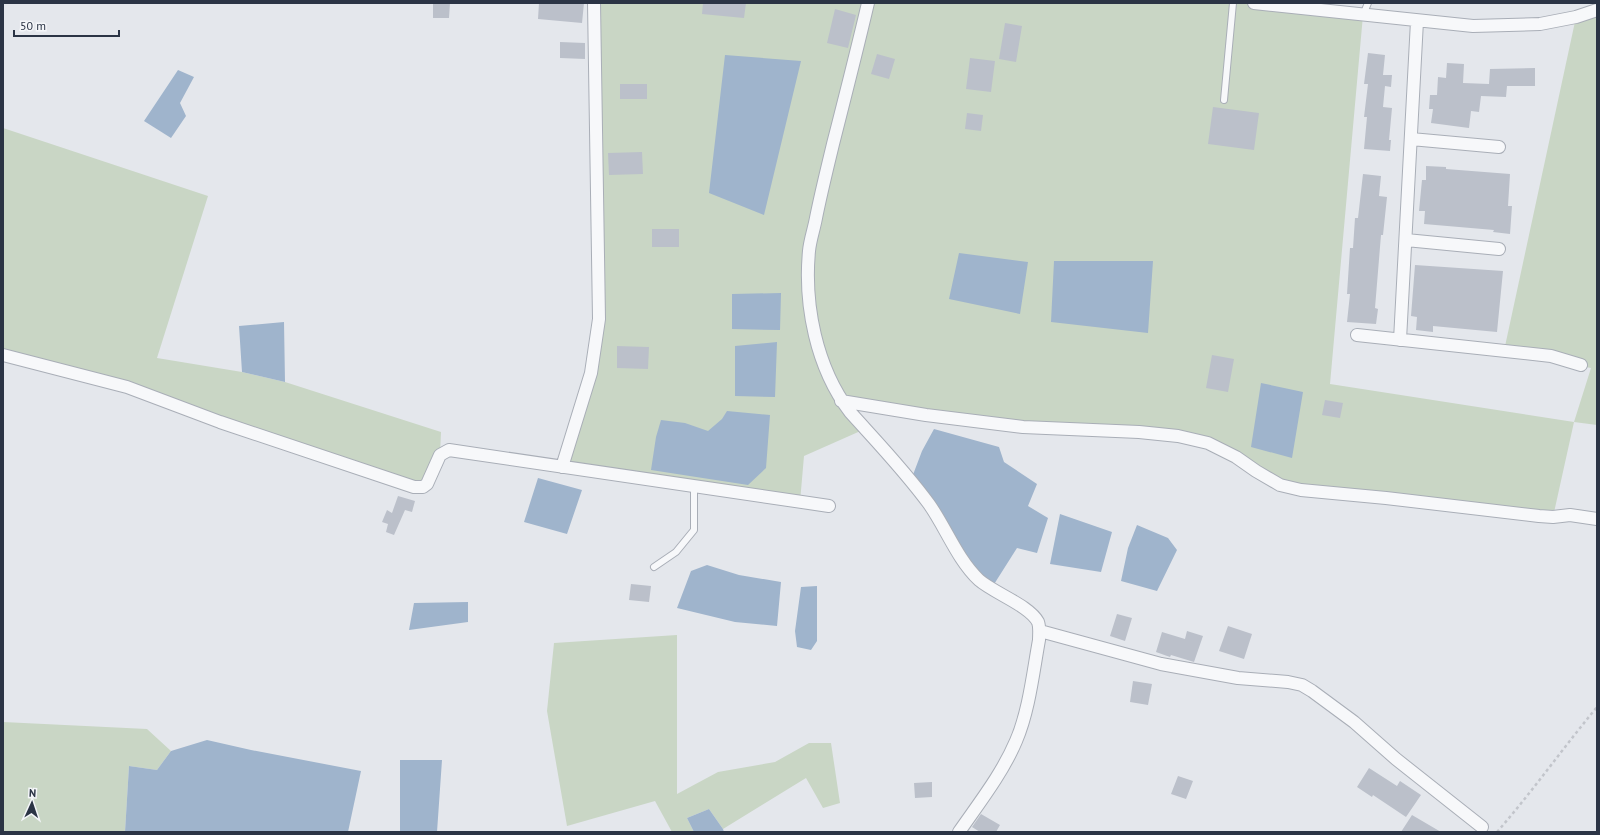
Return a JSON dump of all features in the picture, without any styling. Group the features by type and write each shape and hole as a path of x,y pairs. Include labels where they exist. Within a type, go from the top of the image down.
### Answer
{"street":[{"path":"562,467 591,373 599,319 594,3"},
{"path":"868,3 809,249 809,298 814,329 823,361 841,400 930,505 967,566 991,589 1032,615 1038,622 1040,631 1024,719 1016,740 999,774 959,832"},
{"path":"1254,3 1473,26 1540,24 1576,17 1597,10"},
{"path":"1400,340 1417,20"},
{"path":"1411,139 1499,147"},
{"path":"1406,240 1500,249"},
{"path":"1357,335 1551,356 1581,365"},
{"path":"3,355 127,387 220,422 414,487 422,487 426,484 440,455 449,450 829,506"},
{"path":"841,400 926,415 1023,427 1139,432 1178,436 1208,443 1236,457 1280,485 1301,490 1386,498 1539,516 1553,517 1570,515 1597,519"},
{"path":"1040,631 1161,664 1238,678 1288,682 1302,685 1354,722 1396,759 1482,827"}],"lane":[{"path":"1224,100 1233,3"},
{"path":"1363,15 1368,3"},
{"path":"654,567 676,552 694,530 694,486"}],"path":[{"path":"1497,832 1519,808 1571,739 1597,708"}],"green space":[{"path":"594,3 1254,3 1363,15 1330,384 1574,422 1553,517 1301,490 1208,443 1023,427 842,401 865,429 804,456 800,502 562,467 596,347"},
{"path":"1597,10 1597,425 1574,422 1591,368 1504,351 1576,17"},
{"path":"3,128 208,196 157,358 242,372 285,382 441,432 440,455 423,487 3,355"},
{"path":"677,635 677,794 718,772 775,762 809,743 831,743 840,803 823,808 806,778 723,829 709,809 687,818 694,832 672,832 655,801 567,826 547,711 554,643"},
{"path":"3,722 147,729 171,751 157,770 129,766 125,832 3,832"}],"water":[{"path":"725,55 801,61 764,215 709,193"},
{"path":"178,70 194,77 180,103 186,116 171,138 144,121"},
{"path":"959,253 1028,262 1020,314 949,299"},
{"path":"1054,261 1153,261 1148,333 1051,322"},
{"path":"781,293 780,330 732,329 732,294"},
{"path":"284,322 285,382 242,372 239,326"},
{"path":"777,342 775,397 735,396 735,346"},
{"path":"1261,383 1303,392 1292,458 1251,447"},
{"path":"727,411 770,415 766,468 748,485 651,470 656,437 661,420 685,423 708,431 722,419"},
{"path":"934,429 999,447 1004,462 1037,484 1028,506 1048,518 1037,553 1017,548 991,589 911,480 922,451"},
{"path":"538,478 582,490 567,534 524,522"},
{"path":"1060,514 1112,532 1101,572 1050,564"},
{"path":"1137,525 1168,538 1177,550 1157,591 1121,581 1128,548"},
{"path":"707,565 739,575 781,582 777,626 735,622 677,608 691,571"},
{"path":"817,586 817,641 811,650 797,647 795,631 801,587"},
{"path":"468,602 468,622 409,630 414,603"},
{"path":"207,740 361,771 348,832 125,832 129,766 157,770 171,751"},
{"path":"400,760 442,760 437,832 400,832"},
{"path":"709,809 724,832 694,832 687,818"}],"building":[{"path":"433,3 450,3 449,18 433,18"},
{"path":"539,3 584,3 582,23 538,19"},
{"path":"703,3 746,3 744,18 702,14"},
{"path":"835,9 856,15 848,48 827,43"},
{"path":"1005,23 1022,26 1016,62 999,59"},
{"path":"560,42 585,43 585,59 560,58"},
{"path":"1368,53 1385,55 1383,75 1392,75 1391,87 1385,86 1383,107 1392,108 1389,140 1391,140 1390,151 1364,149 1367,117 1364,117 1368,84 1364,84"},
{"path":"877,54 895,59 889,79 871,74"},
{"path":"970,58 995,61 991,92 966,89"},
{"path":"1447,63 1464,64 1463,83 1489,84 1490,69 1535,68 1535,86 1507,86 1506,97 1481,96 1479,112 1471,111 1469,128 1431,123 1433,109 1429,109 1430,95 1437,95 1438,77 1446,78"},
{"path":"620,84 647,84 647,99 620,99"},
{"path":"1213,107 1259,113 1254,150 1208,144"},
{"path":"967,113 983,115 981,131 965,129"},
{"path":"642,152 643,174 609,175 608,153"},
{"path":"1426,166 1510,174 1508,206 1512,206 1510,234 1493,232 1494,230 1424,224 1425,211 1419,211 1422,180 1426,180"},
{"path":"1363,174 1381,176 1379,196 1387,197 1383,235 1381,235 1375,308 1378,309 1376,324 1347,322 1350,294 1347,294 1350,248 1353,248 1355,218 1358,218"},
{"path":"652,229 679,229 679,247 652,247"},
{"path":"1415,265 1503,271 1497,332 1433,326 1433,332 1416,330 1417,317 1411,316"},
{"path":"617,346 649,347 648,369 617,368"},
{"path":"1212,355 1234,359 1228,392 1206,388"},
{"path":"1325,400 1343,403 1340,418 1322,415"},
{"path":"398,496 415,501 412,512 405,510 394,535 386,532 388,524 382,522 387,510 392,513"},
{"path":"631,584 651,586 649,602 629,600"},
{"path":"1117,614 1132,618 1125,641 1110,636"},
{"path":"1228,626 1252,634 1244,659 1219,651"},
{"path":"1187,631 1203,636 1194,662 1171,655 1170,657 1156,652 1162,632 1185,639"},
{"path":"1133,681 1152,684 1148,705 1130,702"},
{"path":"1369,768 1397,786 1400,781 1421,795 1406,817 1373,795 1372,797 1357,787"},
{"path":"1178,776 1193,781 1186,799 1171,794"},
{"path":"932,782 932,797 915,798 914,783"},
{"path":"981,814 1000,825 996,832 980,832 972,827"},
{"path":"1412,815 1441,832 1401,832"}]}
